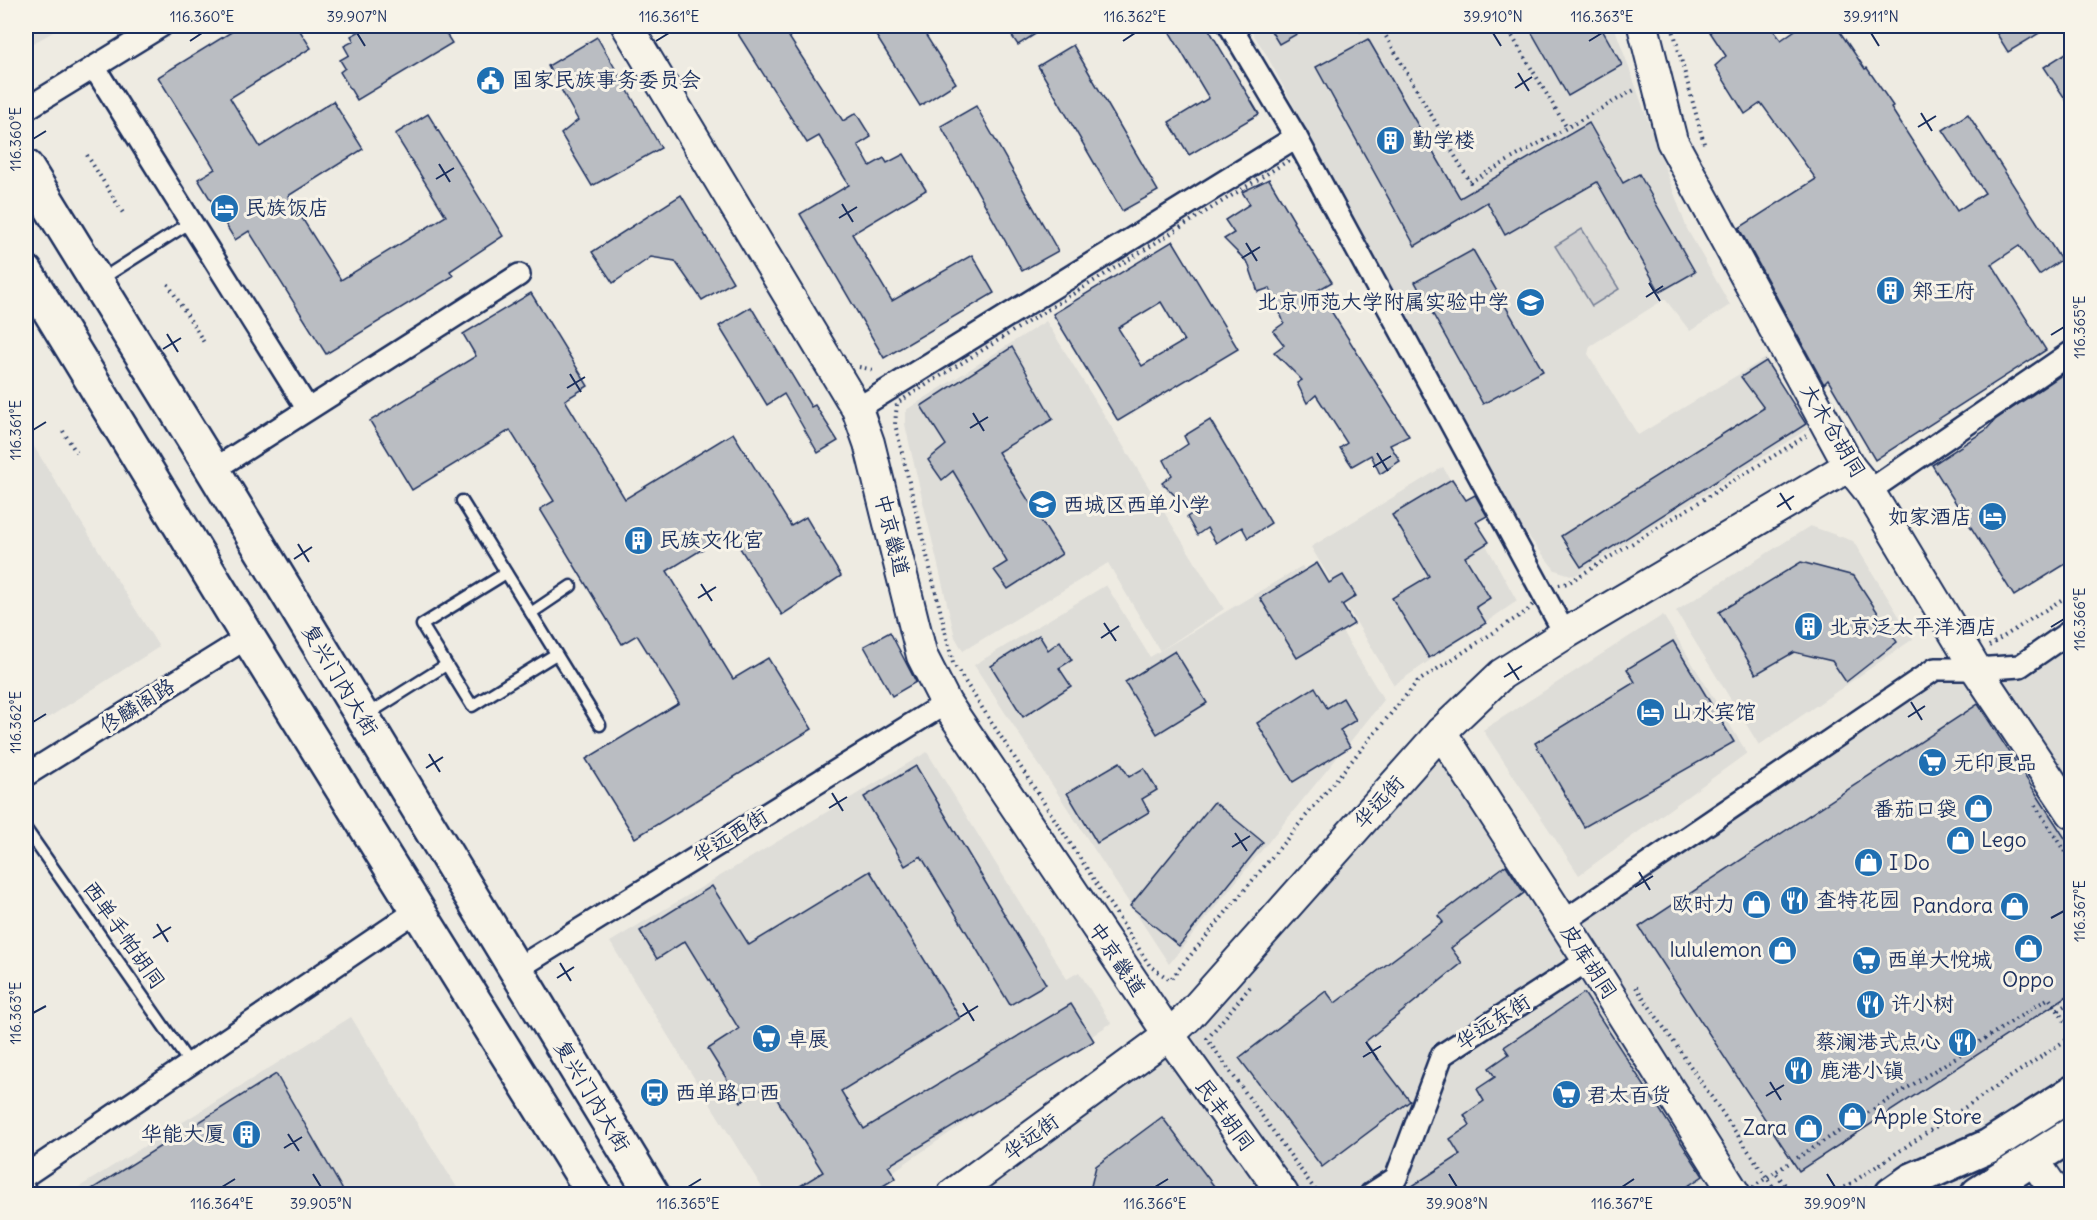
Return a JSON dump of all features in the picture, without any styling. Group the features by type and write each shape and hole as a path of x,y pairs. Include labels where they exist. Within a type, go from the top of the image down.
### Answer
{"main road":[{"name":"复兴门内大街","path":"26,167 213,470 652,1194"},
{"path":"26,272 248,637 594,1194"},
{"path":"1892,1194 1912,1180 1989,1146 2072,1093"},
{"path":"1978,1194 2072,1134"}],"street":[{"path":"26,109 161,26"},
{"name":"中京畿道","path":"627,26 857,409 869,443 922,656 946,703 1168,1035"},
{"path":"1230,26 1296,137 1564,634"},
{"name":"大木仓胡同","path":"1643,26 1672,141 1849,466 1869,491 1983,658 2072,813"},
{"path":"94,67 307,408"},
{"path":"857,409 1296,137"},
{"path":"213,470 519,275"},
{"path":"1869,491 2072,352"},
{"name":"华远街","path":"953,1194 1168,1035 1189,1016 1441,732 1502,674 1564,634 1849,466"},
{"path":"1563,922 1935,669 1983,658 2019,666 2072,630"},
{"name":"佟麟阁路","path":"26,775 248,637"},
{"name":"华远西街","path":"515,970 946,703"},
{"name":"皮库胡同","path":"1441,732 1735,1194"},
{"path":"26,1175 419,909"},
{"name":"华远东街","path":"1371,1194 1396,1178 1442,1055 1588,960"},
{"name":"民丰胡同","path":"1168,1035 1283,1194"},
{"path":"2033,1159 2056,1194"}],"lane":[{"path":"97,282 191,222"},
{"path":"462,501 600,725"},
{"path":"506,573 422,625 446,665 472,706 556,654"},
{"path":"531,613 572,586"},
{"path":"363,718 446,665"},
{"name":"西单手帕胡同","path":"26,829 190,1064"},
{"path":"26,1182 33,1194"}],"path":[{"path":"1356,26 1359,31 1369,26"},
{"path":"1380,26 1470,182 1638,88"},
{"path":"1506,26 1567,128"},
{"path":"1672,26 1705,148"},
{"path":"87,155 123,213"},
{"path":"1294,157 1490,514 1535,602 1527,611 1417,682 1170,980 1150,966 953,663 895,424 897,403 1294,157"},
{"path":"168,284 205,344"},
{"path":"856,366 875,370"},
{"path":"63,430 76,452"},
{"path":"1558,585 1568,583 1804,437"},
{"path":"1983,658 2072,593"},
{"path":"2033,803 2072,862"},
{"path":"1632,980 1778,1194"},
{"path":"1252,984 1207,1039 1318,1194"},
{"path":"1743,1194 2049,998 2072,1034 1835,1194"},
{"path":"2058,1010 2072,1001"},
{"path":"1775,1172 1792,1194"}],"shaded area":[{"path":"26,26 64,26 28,46"},
{"name":"北京师范大学附属实验中学","path":"1248,26 1614,26 1687,229 1730,305 1690,331 1665,299 1590,346 1588,354 1638,435 1766,358 1809,428 1574,576 1555,570 1510,513 1266,54"},
{"path":"1582,229 1619,289 1592,306 1555,246"},
{"name":"西城区西单小学","path":"1046,321 1224,609 1160,651 1108,563 963,651 955,637 905,424 906,410"},
{"path":"26,434 159,647 26,732"},
{"path":"1443,467 1517,601 1394,685 1311,547"},
{"path":"1810,526 1853,541 1913,639 1759,745 1676,611"},
{"path":"1302,566 1384,700 1169,964 974,665 1106,585 1150,657"},
{"path":"1663,615 1747,753 1579,875 1483,730"},
{"path":"2071,630 2071,1194 950,1194 1148,1051 1431,743 1553,930 1948,669 2020,666"},
{"path":"927,752 1067,979 1079,972 1111,1023 860,1194 766,1194 610,942"},
{"path":"351,1017 461,1194 68,1194"}],"building":[{"name":"民族饭店","path":"241,26 297,26 311,48 230,98 260,147 333,101 363,149 288,196 341,280 446,216 395,134 428,114 503,236 450,271 453,276 326,354 249,231 235,240 198,179 215,169 158,77"},
{"path":"369,26 441,26 452,43 357,100 340,72 345,68 340,60 349,55 344,46 354,41 351,36"},
{"path":"751,26 782,26 843,121 856,113 871,137 858,145 870,166 884,158 887,163 904,154 926,190 852,234 892,301 972,255 994,293 884,358 800,214 849,185 819,136 807,143 738,34"},
{"path":"870,26 920,26 956,83 920,106"},
{"path":"1005,26 1048,26 1018,45"},
{"path":"1166,26 1207,26 1259,114 1189,155 1169,122 1209,98"},
{"path":"1268,26 1311,26 1279,44"},
{"path":"1528,26 1600,26 1622,65 1568,96"},
{"name":"郑王府","path":"1706,26 1770,26 1781,40 1801,26 1836,26 1893,106 1891,108 1957,211 1985,193 1943,130 1968,114 2061,260 2039,275 2019,246 1992,264 2046,350 1875,460 1828,380 1824,384 1739,228 1816,179 1761,103 1745,114 1715,66 1726,56"},
{"path":"1992,26 2051,26 2008,52"},
{"path":"597,37 661,148 592,186 561,134 578,120 548,66"},
{"path":"1368,39 1460,198 1589,123 1623,183 1639,174 1695,272 1660,292 1597,182 1505,235 1487,202 1415,246 1316,67"},
{"path":"1073,45 1158,191 1122,211 1038,66"},
{"path":"2072,49 2072,109 2044,67"},
{"path":"976,106 1058,251 1022,271 941,126"},
{"path":"1269,179 1293,222 1332,282 1318,290 1409,436 1390,445 1400,461 1380,474 1371,455 1352,466 1340,448 1347,443 1316,395 1307,403 1297,383 1302,380 1274,352 1284,345 1273,331 1284,323 1270,288 1258,292 1248,263 1224,239 1234,233 1225,220 1250,204 1242,192"},
{"path":"681,195 733,282 702,300 675,261 651,257 613,283 592,252"},
{"path":"1173,241 1238,349 1118,421 1053,314","holes":["1161,302 1184,341 1142,366 1118,328"]},
{"path":"1473,250 1543,371 1483,404 1415,282"},
{"name":"民族文化宫","path":"531,293 588,386 565,400 625,499 733,433 791,526 806,517 841,576 782,615 730,532 667,571 733,679 768,658 812,729 635,838 586,759 679,703 637,635 622,644 540,509 554,501 510,430 412,490 370,421 476,356 463,334"},
{"path":"751,307 811,407 815,405 838,441 818,453 784,394 767,405 719,326"},
{"path":"1012,347 1053,419 998,452 1062,554 1008,589 994,570 1007,562 953,471 942,480 928,460 946,445 921,406"},
{"path":"1766,361 1806,424 1581,567 1561,536 1764,408 1741,377"},
{"path":"2072,368 2072,560 2014,596 1932,465 1986,430 1995,420"},
{"path":"1210,420 1271,523 1248,538 1242,527 1216,543 1207,528 1197,535 1187,517 1193,513 1162,483 1172,475 1164,460 1188,444 1184,436"},
{"path":"1452,479 1466,500 1475,495 1487,516 1476,522 1489,542 1465,557 1490,598 1476,607 1486,623 1429,658 1392,598 1429,576 1392,515"},
{"name":"北京泛太平洋酒店","path":"1801,562 1854,576 1897,642 1846,682 1832,661 1794,652 1756,674 1719,612"},
{"path":"1317,563 1329,583 1343,575 1356,596 1342,605 1354,624 1297,658 1260,598"},
{"path":"890,632 916,682 892,696 864,646"},
{"path":"1039,635 1048,650 1060,641 1072,660 1059,668 1071,686 1023,717 991,666"},
{"name":"山水宾馆","path":"1673,641 1734,742 1584,827 1535,743 1635,682 1627,669"},
{"path":"1175,651 1207,703 1157,734 1125,682"},
{"path":"1315,687 1327,708 1343,698 1356,720 1340,730 1350,747 1293,782 1257,723"},
{"name":"西单大悦城","path":"1978,704 2072,849 2072,993 1799,1171 1639,927"},
{"path":"1120,762 1129,777 1144,768 1157,790 1142,799 1149,812 1097,843 1067,793"},
{"path":"916,766 1046,984 1010,1005 921,856 905,866 864,797"},
{"path":"1214,802 1263,842 1179,946 1130,906"},
{"path":"1506,865 1524,893 1451,948 1462,963 1365,1042 1410,1101 1322,1167 1239,1058 1326,991 1335,1003 1443,922 1438,916"},
{"path":"870,871 960,1018 841,1091 864,1129 1071,1004 1094,1041 888,1166 896,1178 870,1194 787,1194 823,1172 768,1085 741,1102 708,1049 739,1029 685,941 657,959 640,931 712,886 749,945"},
{"name":"君太百货","path":"1584,993 1703,1176 1685,1188 1689,1194 1400,1194 1460,1155 1450,1139 1470,1125 1464,1115 1484,1101 1477,1089 1495,1077 1489,1068 1509,1054 1504,1047"},
{"name":"华能大厦","path":"276,1074 345,1194 84,1194"},
{"path":"1162,1117 1220,1194 1089,1194 1096,1166"}],"place":[{"name":"国家民族事务委员会","path":"491,80"},
{"name":"勤学楼","path":"1391,140"},
{"name":"民族饭店","path":"224,208"},
{"name":"郑王府","path":"1891,291"},
{"name":"北京师范大学附属实验中学","path":"1530,302"},
{"name":"西城区西单小学","path":"1042,505"},
{"name":"如家酒店","path":"1993,517"},
{"name":"民族文化宫","path":"638,540"},
{"name":"北京泛太平洋酒店","path":"1808,627"},
{"name":"山水宾馆","path":"1651,712"},
{"name":"无印良品","path":"1932,763"},
{"name":"番茄口袋","path":"1978,809"},
{"name":"Lego","path":"1960,840"},
{"name":"I Do","path":"1868,863"},
{"name":"查特花园","path":"1795,900"},
{"name":"欧时力","path":"1756,904"},
{"name":"Pandora","path":"2014,906"},
{"name":"Oppo","path":"2028,949"},
{"name":"lululemon","path":"1783,950"},
{"name":"西单大悦城","path":"1866,960"},
{"name":"许小树","path":"1870,1004"},
{"name":"卓展","path":"766,1039"},
{"name":"蔡澜港式点心","path":"1962,1042"},
{"name":"鹿港小镇","path":"1799,1071"},
{"name":"西单路口西","path":"654,1093"},
{"name":"君太百货","path":"1566,1095"},
{"name":"Apple Store","path":"1853,1117"},
{"name":"Zara","path":"1808,1128"},
{"name":"华能大厦","path":"246,1134"}]}
